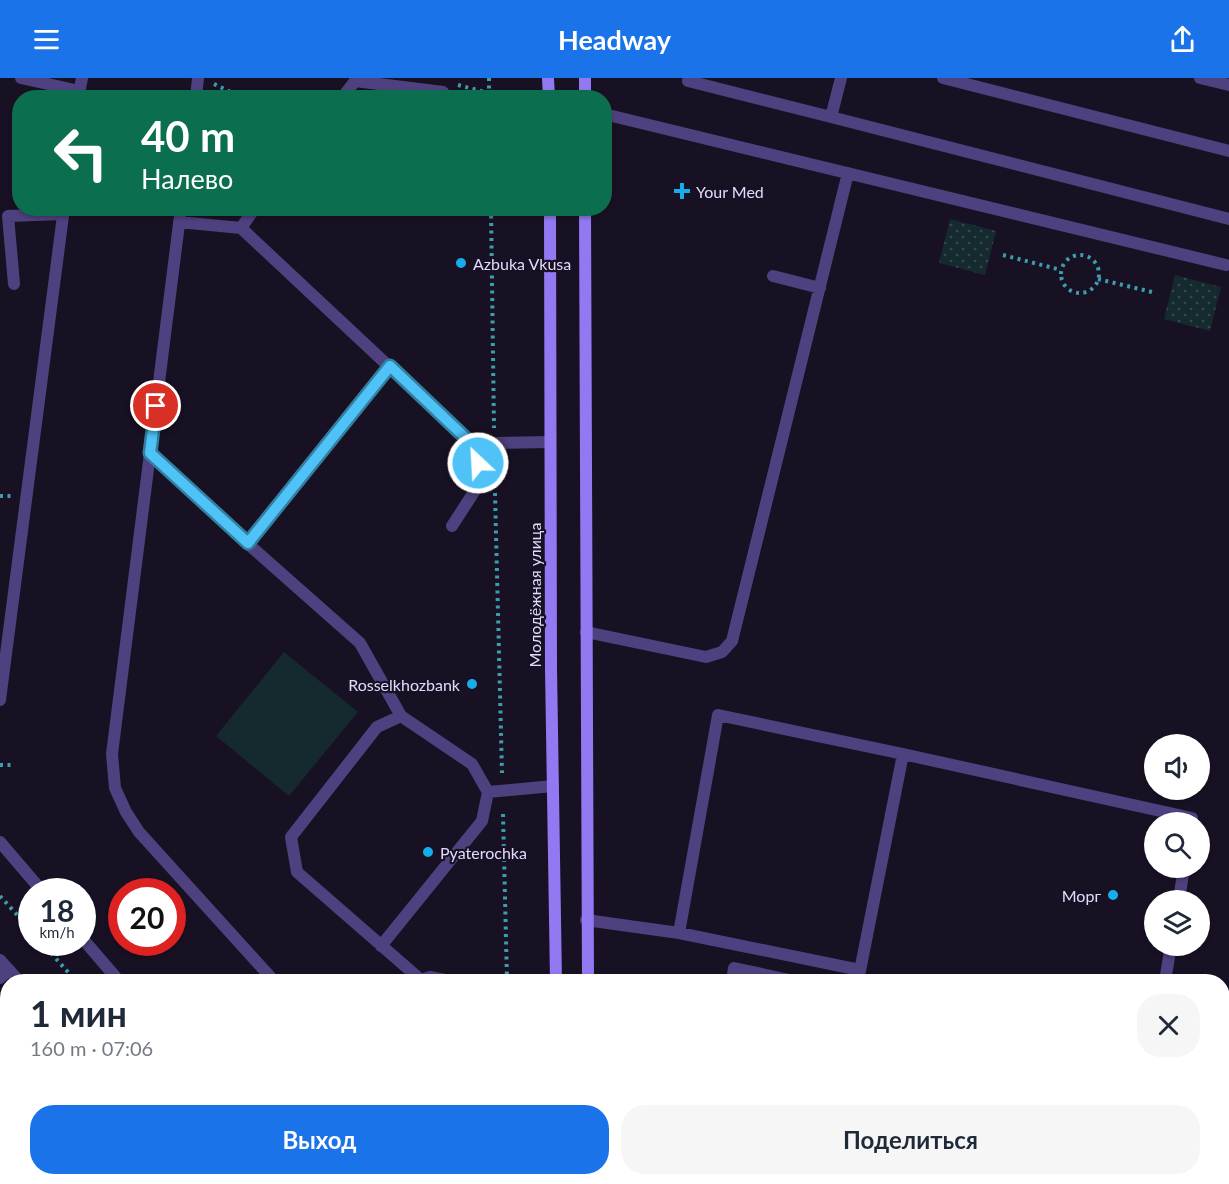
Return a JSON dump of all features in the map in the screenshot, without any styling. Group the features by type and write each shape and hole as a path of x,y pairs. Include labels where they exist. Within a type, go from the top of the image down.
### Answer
{"main road":[{"name":"Молодёжная улица","path":"550,216 556,974"},
{"path":"585,216 588,974"}],"street":[{"path":"21,78 64,90"},
{"path":"689,78 688,81 1229,219"},
{"path":"831,117 841,78"},
{"path":"943,78 1229,151"},
{"path":"1200,78 1229,85"},
{"path":"348,90 355,81 426,90"},
{"path":"612,116 1226,266"},
{"path":"586,633 706,657 722,652 732,641 848,173"},
{"path":"12,216 8,216 14,284"},
{"path":"0,700 63,216"},
{"path":"180,216 112,754 115,788 126,812 139,832 268,974"},
{"path":"241,228 249,216"},
{"path":"179,222 241,228 474,446 481,481 452,526"},
{"path":"773,276 820,288"},
{"path":"248,543 390,366"},
{"path":"474,446 550,441"},
{"path":"150,453 360,643 401,716 472,765 488,792 482,821 381,946"},
{"path":"678,933 718,715 1165,812"},
{"path":"401,716 377,727 291,837 297,872 412,974"},
{"path":"859,974 903,754"},
{"path":"488,792 553,786"},
{"path":"0,842 31,878"},
{"path":"586,920 678,933 851,974"},
{"path":"96,954 113,974"},
{"path":"1166,974 1169,956"},
{"path":"0,960 5,974"},
{"path":"733,974 734,968 762,974"}],"path":[{"path":"204,80 226,90"},
{"path":"490,216 494,443"},
{"path":"1086,256 1088,248"},
{"path":"1003,255 1061,270"},
{"path":"1086,256 1096,266 1098,279 1095,287 1089,291 1074,293 1062,283 1061,270 1071,257 1086,256"},
{"path":"1098,279 1156,293"},
{"path":"495,490 507,974"},
{"path":"0,765 15,765"},
{"path":"0,896 18,916"},
{"path":"54,956 70,974"}],"green space":[{"path":"950,219 996,231 985,275 939,263"},
{"path":"1175,275 1221,287 1210,331 1164,319"},
{"path":"284,652 358,712 289,796 216,736"}],"place":[{"name":"Your Med","path":"682,191"},
{"name":"Azbuka Vkusa","path":"461,263"},
{"name":"Rosselkhozbank","path":"472,684"},
{"name":"Pyaterochka","path":"428,852"},
{"name":"Морг","path":"1113,895"}],"route":[{"path":"156,406 150,453 248,543 390,366 474,446 478,463"}]}
